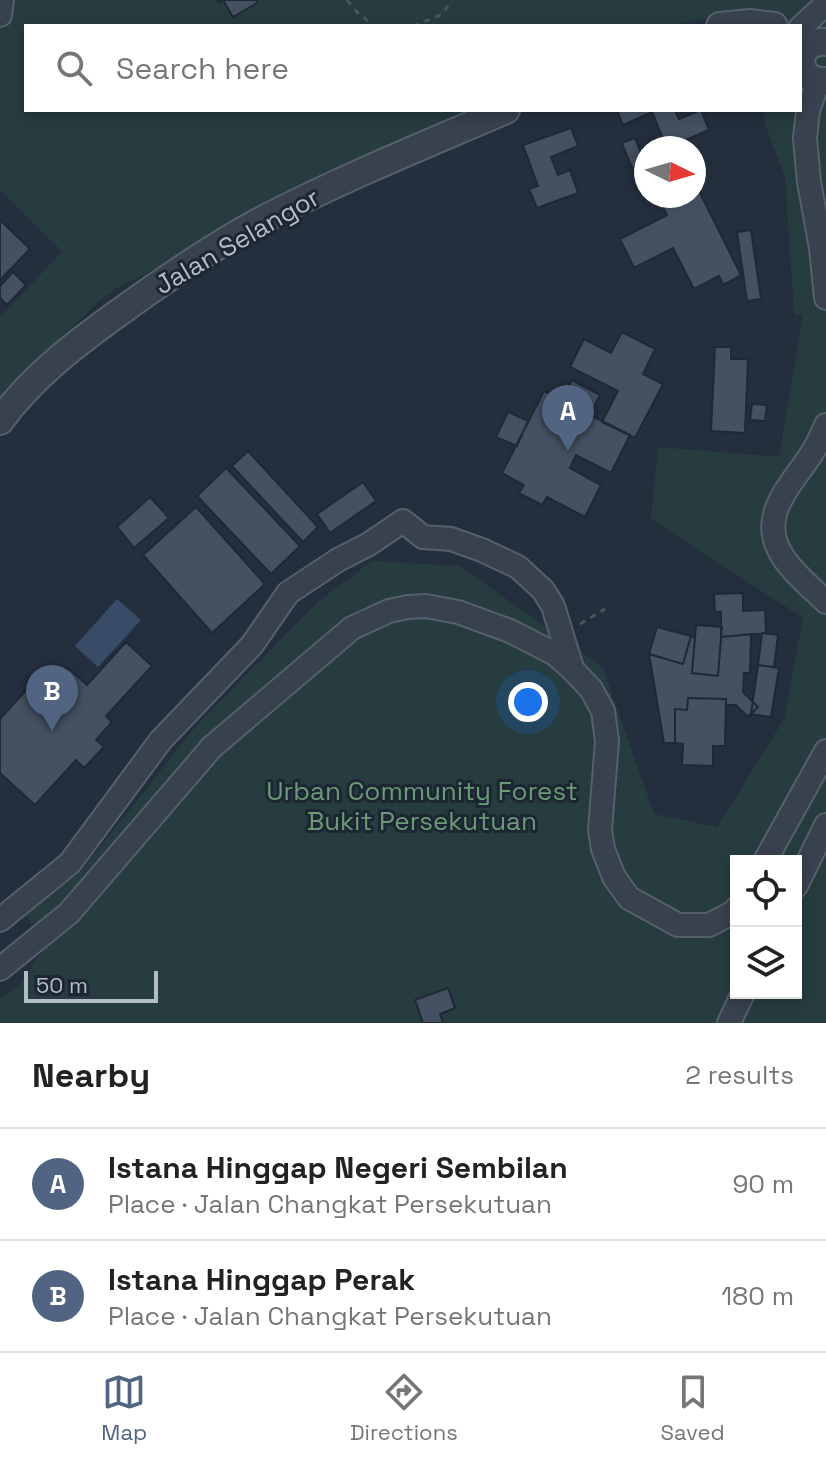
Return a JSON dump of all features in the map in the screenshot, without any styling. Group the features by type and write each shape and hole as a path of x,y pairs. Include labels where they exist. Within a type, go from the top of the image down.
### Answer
{"street":[{"path":"0,15 2,0"},
{"path":"826,4 802,54 802,67 809,78 822,81 808,111 805,138 826,298"},
{"name":"Jalan Selangor","path":"0,421 15,400 70,348 179,269 265,219 501,112"},
{"path":"826,425 813,451 776,507 773,521 774,538 784,558 826,602"},
{"path":"0,920 70,863 161,740 252,645 288,593 403,521 423,537 451,539 518,567 543,590 553,606 572,669"},
{"path":"0,969 69,913 212,747 352,628 389,611 408,607 426,606 458,612 510,631 555,654 572,669 591,689 603,711 607,741 600,830 603,849 614,877 629,898 678,925 709,925 730,914"},
{"path":"768,855 826,751"},
{"path":"802,874 826,825"},
{"path":"729,1023 740,999"}],"path":[{"path":"347,0 372,24"},
{"path":"418,24 443,14 451,0"},
{"path":"563,633 605,609"}],"green space":[{"name":"Urban Community Forest Bukit Persekutuan","path":"0,0 826,0 826,1023 0,1023 0,999 21,983 44,949 26,915 81,871 196,726 319,601 372,561 460,566 603,668 654,814 717,827 784,719 803,618 651,519 658,447 779,457 803,314 794,315 785,177 764,121 765,112 802,112 802,24 770,24 768,15 694,20 679,24 24,24 24,112 471,112 197,245 106,295 0,399 0,318 62,251 0,191"}],"water":[{"path":"117,599 141,620 98,667 75,646"}],"building":[{"path":"223,0 256,0 257,3 233,17"},
{"path":"618,112 652,112 623,125"},
{"path":"652,112 676,112 679,119 702,112 709,130 695,136 662,136"},
{"path":"571,128 578,146 551,157 558,175 570,170 578,193 537,208 529,189 538,186 523,145"},
{"path":"634,138 634,167 632,168 622,143"},
{"path":"706,205 741,275 723,285 719,276 694,289 673,248 634,268 620,239 667,215 664,208 706,208"},
{"path":"0,220 30,249 0,280"},
{"path":"751,230 761,299 747,301 737,232"},
{"path":"13,272 26,285 7,305 0,298 0,286"},
{"path":"622,332 655,349 643,374 663,384 635,438 602,422 618,391 570,367 584,339 611,353"},
{"path":"715,347 731,347 731,359 748,359 745,433 711,431"},
{"path":"572,380 600,395 590,415 630,435 611,473 576,455 570,468 601,485 585,517 547,497 542,505 519,493 524,485 502,473 544,391 562,400"},
{"path":"752,404 767,405 765,421 750,420"},
{"path":"508,412 528,421 517,446 496,437"},
{"path":"248,451 318,527 303,542 232,466"},
{"path":"226,468 300,546 271,574 197,496"},
{"path":"363,482 376,501 330,533 317,514"},
{"path":"150,497 169,518 134,548 117,527"},
{"path":"196,507 265,584 212,633 143,555"},
{"path":"743,593 743,611 765,610 766,633 721,637 721,612 715,612 714,594"},
{"path":"696,625 722,627 718,676 692,673"},
{"path":"657,627 691,636 683,664 649,654"},
{"path":"762,633 778,635 774,667 758,665"},
{"path":"751,634 750,673 744,673 743,692 758,707 748,717 736,705 726,705 726,699 688,698 687,710 675,709 675,743 664,743 649,654 683,664 691,636 695,638 692,673 718,676 721,637"},
{"path":"126,642 152,666 106,716 112,722 96,740 104,747 84,768 76,760 35,805 0,773 0,719 46,668 58,679 68,668 87,685"},
{"path":"758,665 779,668 771,717 751,714"},
{"path":"688,698 726,699 725,746 713,746 713,766 682,765 683,744 675,743 675,709 687,710"},
{"path":"448,988 455,1008 440,1014 443,1023 423,1023 415,1000"}],"place":[{"name":"Istana Hinggap Negeri Sembilan","path":"568,451"},
{"name":"Istana Hinggap Perak","path":"52,731"}]}
